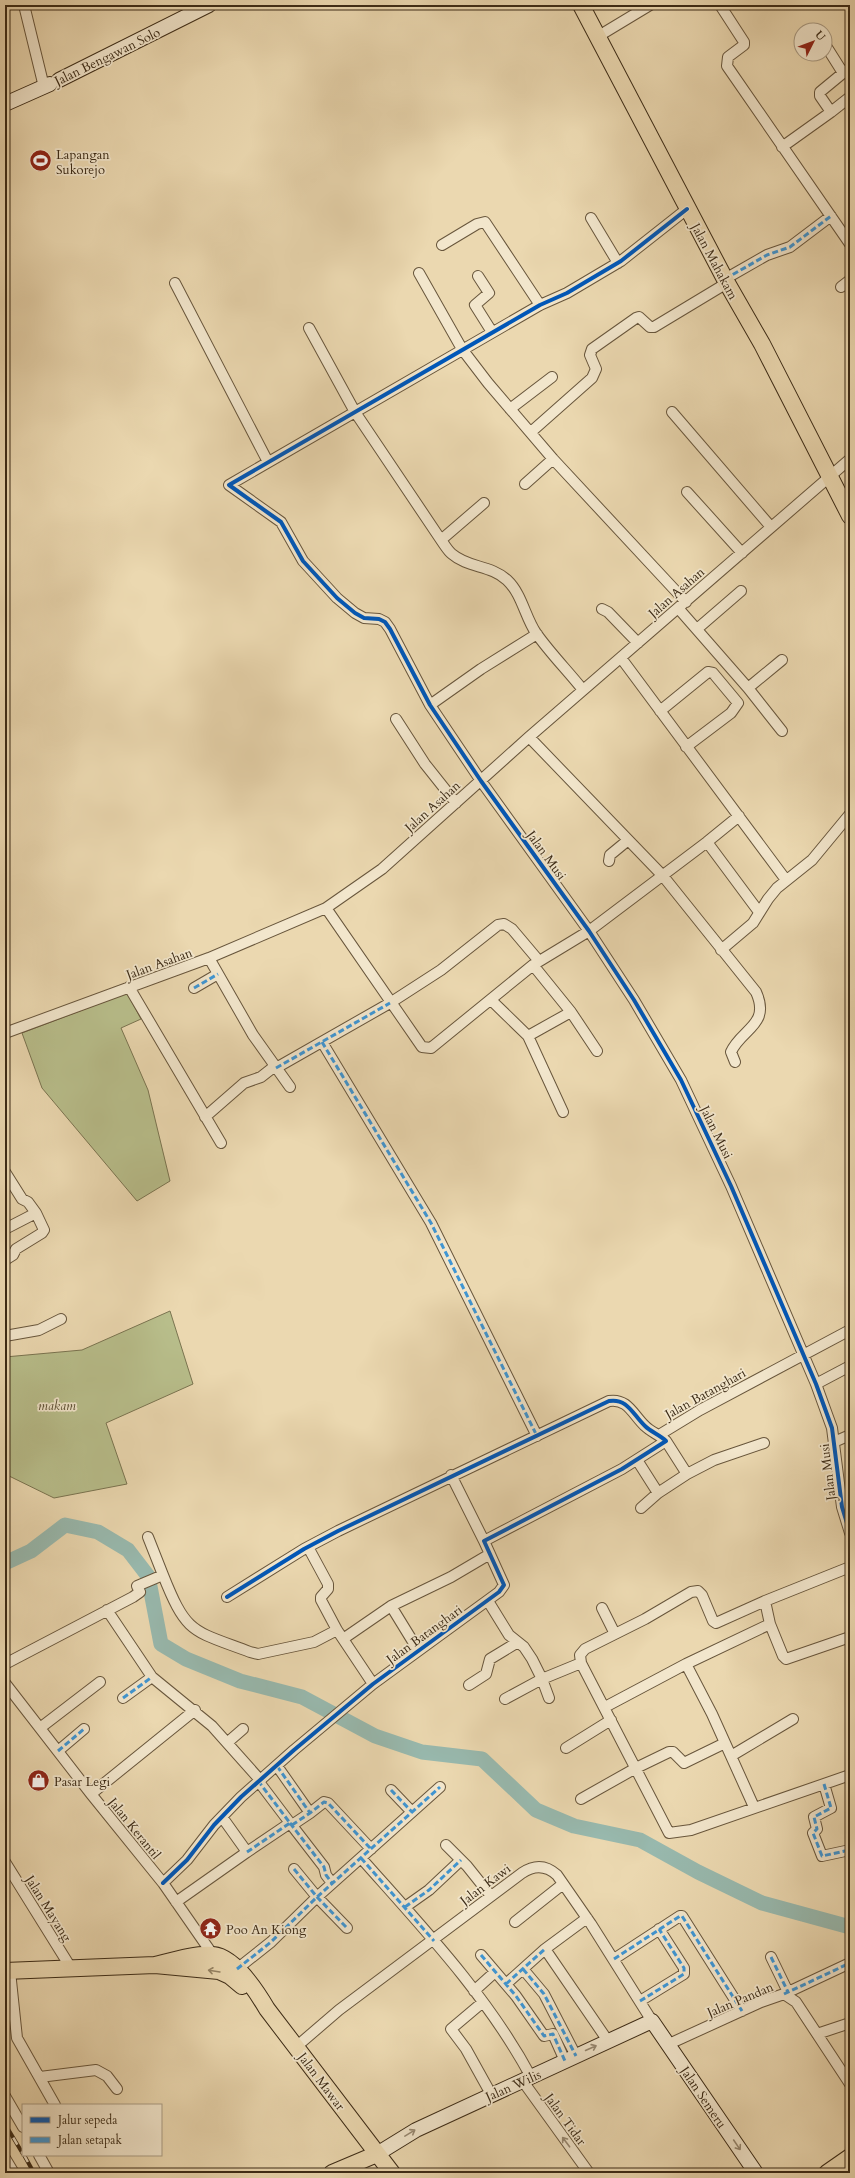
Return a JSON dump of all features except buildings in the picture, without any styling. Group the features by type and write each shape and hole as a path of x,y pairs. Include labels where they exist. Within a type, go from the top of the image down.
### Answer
{"main road":[{"name":"Jalan Bengawan Solo","path":"5,104 51,84 209,5"},
{"name":"Jalan Mahakam","path":"581,5 726,281 762,344 850,516"},
{"name":"Jalan Mawar","path":"155,1965 174,1960 214,1955 223,1958 237,1969 257,1992 296,2047 392,2173"},
{"name":"Jalan Mawar","path":"8,1971 155,1965 219,1971 230,1976 267,2008"},
{"name":"Jalan Wilis","path":"377,2154 416,2130 491,2094 527,2079 652,2021"},
{"name":"Jalan Semeru","path":"652,2021 756,2173"},
{"path":"332,2173 377,2154"},
{"path":"828,2173 850,2157"}],"street":[{"path":"24,5 51,84"},
{"path":"597,37 650,5"},
{"path":"720,5 744,42 744,45 728,57 727,66 782,147 848,238"},
{"path":"831,112 820,96 820,92 847,70 833,54"},
{"path":"782,147 850,97"},
{"path":"175,283 268,462 540,304 567,293 618,263 688,209"},
{"path":"531,432 592,378 596,369 590,355 592,349 636,318 640,317 650,327 654,327 767,255 790,247 831,216"},
{"path":"590,218 618,263"},
{"path":"442,245 477,224 485,222 540,304"},
{"path":"419,273 462,349 510,409 682,605 696,629 748,688 782,731"},
{"path":"478,276 489,293 475,305 492,332"},
{"path":"841,287 850,280"},
{"path":"309,328 355,412 441,540 452,554 465,562 484,566 500,573 508,581 516,591 530,638 583,690"},
{"path":"510,409 552,377"},
{"path":"672,412 771,527"},
{"path":"525,484 554,459"},
{"name":"Jalan Asahan","path":"5,1032 209,958 326,908 382,869 529,737 850,459"},
{"name":"Jalan Musi","path":"268,462 230,484 281,522 304,561 337,598 364,618 382,621 395,638 430,704 481,780 589,931 681,1080 731,1186 816,1384 832,1428 842,1507 850,1532"},
{"path":"687,492 742,553"},
{"path":"441,540 484,503"},
{"path":"696,629 740,590"},
{"path":"602,609 608,612 638,642"},
{"path":"430,704 530,638"},
{"path":"620,658 786,880"},
{"path":"748,688 782,660"},
{"path":"660,712 708,672 712,673 738,704 731,713 686,747"},
{"path":"396,719 425,764 456,803"},
{"path":"529,737 627,841 663,876 756,992 761,1002 754,1025 734,1046 731,1052 735,1062"},
{"path":"721,950 753,923 768,899 786,880 812,860 850,814"},
{"path":"326,908 390,1003 422,1047 426,1049 431,1048 536,963 589,931 663,876 738,816"},
{"path":"609,861 610,855 627,841"},
{"path":"707,842 760,912"},
{"path":"206,1117 244,1083 261,1076 390,1003 441,970 498,925 504,924 512,929 597,1051"},
{"path":"209,958 253,1035 290,1087"},
{"path":"194,988 218,974"},
{"path":"129,988 221,1143"},
{"path":"491,1000 528,1036 563,1112"},
{"path":"528,1036 571,1012"},
{"path":"322,1042 431,1223 537,1436"},
{"path":"5,1172 22,1199 28,1202 36,1213 44,1230 42,1233 16,1249 13,1255 5,1260"},
{"path":"5,1229 36,1213"},
{"path":"5,1336 39,1330 61,1319"},
{"name":"Jalan Batanghari","path":"163,1883 187,1860 222,1817 277,1766 353,1700 418,1650 499,1592 504,1585 484,1541 637,1460 662,1438 803,1355 850,1330"},
{"path":"816,1384 850,1366"},
{"path":"227,1597 308,1546 451,1475 609,1401 618,1400 624,1402 646,1427 662,1438 687,1474"},
{"path":"834,1442 850,1435"},
{"path":"640,1508 658,1493 687,1474 714,1460 764,1443"},
{"path":"637,1460 658,1493"},
{"path":"451,1475 484,1541"},
{"path":"148,1537 161,1575 180,1613 196,1631 258,1654 314,1642 337,1630"},
{"path":"308,1546 328,1584 328,1589 321,1596 321,1600 337,1630 373,1684"},
{"path":"344,1639 391,1606 451,1577 490,1554"},
{"path":"850,1567 765,1601 716,1623 713,1621 702,1595 698,1591 691,1592 585,1649 580,1655 581,1663 612,1720 666,1829 672,1834 850,1775"},
{"path":"5,1664 139,1593 137,1586 161,1575"},
{"path":"488,1600 509,1635 518,1642 532,1659 549,1698"},
{"path":"765,1601 770,1624 783,1656 786,1658 850,1637"},
{"path":"391,1606 418,1650"},
{"path":"602,1608 615,1634"},
{"path":"107,1610 152,1676 195,1710 228,1742 324,1867 326,1875 332,1883"},
{"path":"605,1707 686,1664 770,1624"},
{"path":"469,1685 486,1674 490,1659 518,1642"},
{"path":"505,1700 542,1679 581,1663"},
{"path":"686,1664 725,1743 754,1808"},
{"path":"123,1698 152,1676"},
{"name":"Jalan Kerantil","path":"5,1682 91,1794 163,1883 214,1955"},
{"path":"40,1728 100,1682"},
{"path":"91,1794 195,1710"},
{"path":"731,1756 793,1719"},
{"path":"566,1748 612,1720"},
{"path":"58,1751 84,1729"},
{"path":"228,1742 243,1730"},
{"path":"581,1799 636,1768 669,1752 673,1752 684,1763 725,1743"},
{"path":"277,1766 310,1813"},
{"path":"824,1784 831,1808 814,1817 817,1829 813,1833 822,1856 850,1850"},
{"path":"237,1969 271,1942 332,1883 440,1787"},
{"path":"391,1790 412,1812"},
{"path":"176,1902 246,1852 310,1813 324,1802 328,1802 371,1849"},
{"path":"222,1817 246,1852"},
{"path":"446,1845 461,1860 491,1896"},
{"name":"Jalan Tidar","path":"361,1858 434,1941 483,2002 517,2051 527,2079 590,2173"},
{"path":"405,1907 429,1890 461,1860"},
{"name":"Jalan Mayang","path":"5,1862 71,1968"},
{"name":"Jalan Kawi","path":"296,2047 339,2010 434,1941 522,1873 536,1866 552,1871 563,1884 614,1959 652,2021"},
{"path":"294,1869 317,1897 347,1928"},
{"path":"515,1922 563,1884"},
{"path":"614,1959 658,1929 682,1916 742,2011"},
{"path":"506,1984 545,1949 587,1918"},
{"path":"640,2001 684,1974 684,1968 658,1929"},
{"path":"545,1949 608,2041"},
{"path":"481,1955 506,1984 544,2036 553,2034 570,2058"},
{"path":"771,1957 786,1993 850,1963"},
{"path":"523,1969 544,1994 570,2058"},
{"path":"8,1971 17,2038 54,2104"},
{"path":"474,1990 495,1972"},
{"name":"Jalan Pandan","path":"668,2044 760,2002 786,1993 796,2002 850,2084"},
{"path":"483,2002 451,2029 466,2049 491,2094"},
{"path":"817,2034 850,2023"},
{"path":"40,2077 96,2070 106,2076 117,2089"},
{"path":"5,2096 22,2125"},
{"path":"40,2156 49,2173"},
{"path":"5,2158 14,2173"}],"green space":[{"path":"127,993 141,1019 121,1028 148,1090 170,1181 137,1201 42,1088 22,1033"},
{"name":"makam","path":"170,1311 193,1384 106,1423 127,1484 54,1498 5,1474 5,1357 82,1350"}],"waterway":[{"path":"5,1563 31,1551 65,1525 98,1532 128,1550 148,1576 161,1644 186,1659 240,1681 302,1697 375,1736 422,1752 482,1759 536,1810 574,1826 640,1840 698,1872 762,1903 850,1927"}],"railway":[{"path":"5,2124 22,2152"},
{"path":"25,2156 34,2173"}],"marked path":[{"path":"725,279 767,255 790,247 831,216"},
{"path":"194,988 218,974"},
{"path":"276,1068 390,1003"},
{"path":"322,1042 431,1223 537,1436"},
{"path":"123,1698 152,1677"},
{"path":"58,1751 84,1729"},
{"path":"277,1766 310,1813 324,1802 328,1803 371,1849"},
{"path":"247,1852 290,1823 259,1782"},
{"path":"824,1784 831,1808 814,1817 817,1829 813,1833 822,1856 850,1850"},
{"path":"237,1969 271,1942 317,1897 440,1787"},
{"path":"391,1790 412,1812"},
{"path":"292,1825 310,1813"},
{"path":"290,1823 324,1867 326,1875 332,1883"},
{"path":"361,1858 434,1941"},
{"path":"405,1907 429,1890 461,1860"},
{"path":"294,1869 317,1897 347,1928"},
{"path":"614,1959 682,1916 742,2011"},
{"path":"640,2001 684,1974 684,1968 659,1929"},
{"path":"506,1984 545,1949"},
{"path":"481,1955 516,1996 544,2036 553,2034 565,2061"},
{"path":"771,1957 788,1992"},
{"path":"784,1994 850,1963"},
{"path":"523,1969 544,1994 576,2056"}],"cycle path":[{"path":"687,209 621,261 567,293 540,305 229,485 281,522 303,561 337,598 355,613 364,618 379,619 385,622 430,705 481,781 589,931 634,1000 681,1080 731,1186 816,1384 832,1428 842,1507 850,1533"},
{"path":"163,1883 187,1860 214,1825 241,1797 294,1750 373,1684 499,1592 504,1585 484,1541 622,1469 666,1441 645,1426 626,1405 621,1402 609,1401 338,1531 304,1549 227,1597"}],"place":[{"name":"Lapangan Sukorejo","path":"40,161"},
{"name":"Pasar Legi","path":"39,1781"},
{"name":"Poo An Kiong","path":"211,1929"}]}
